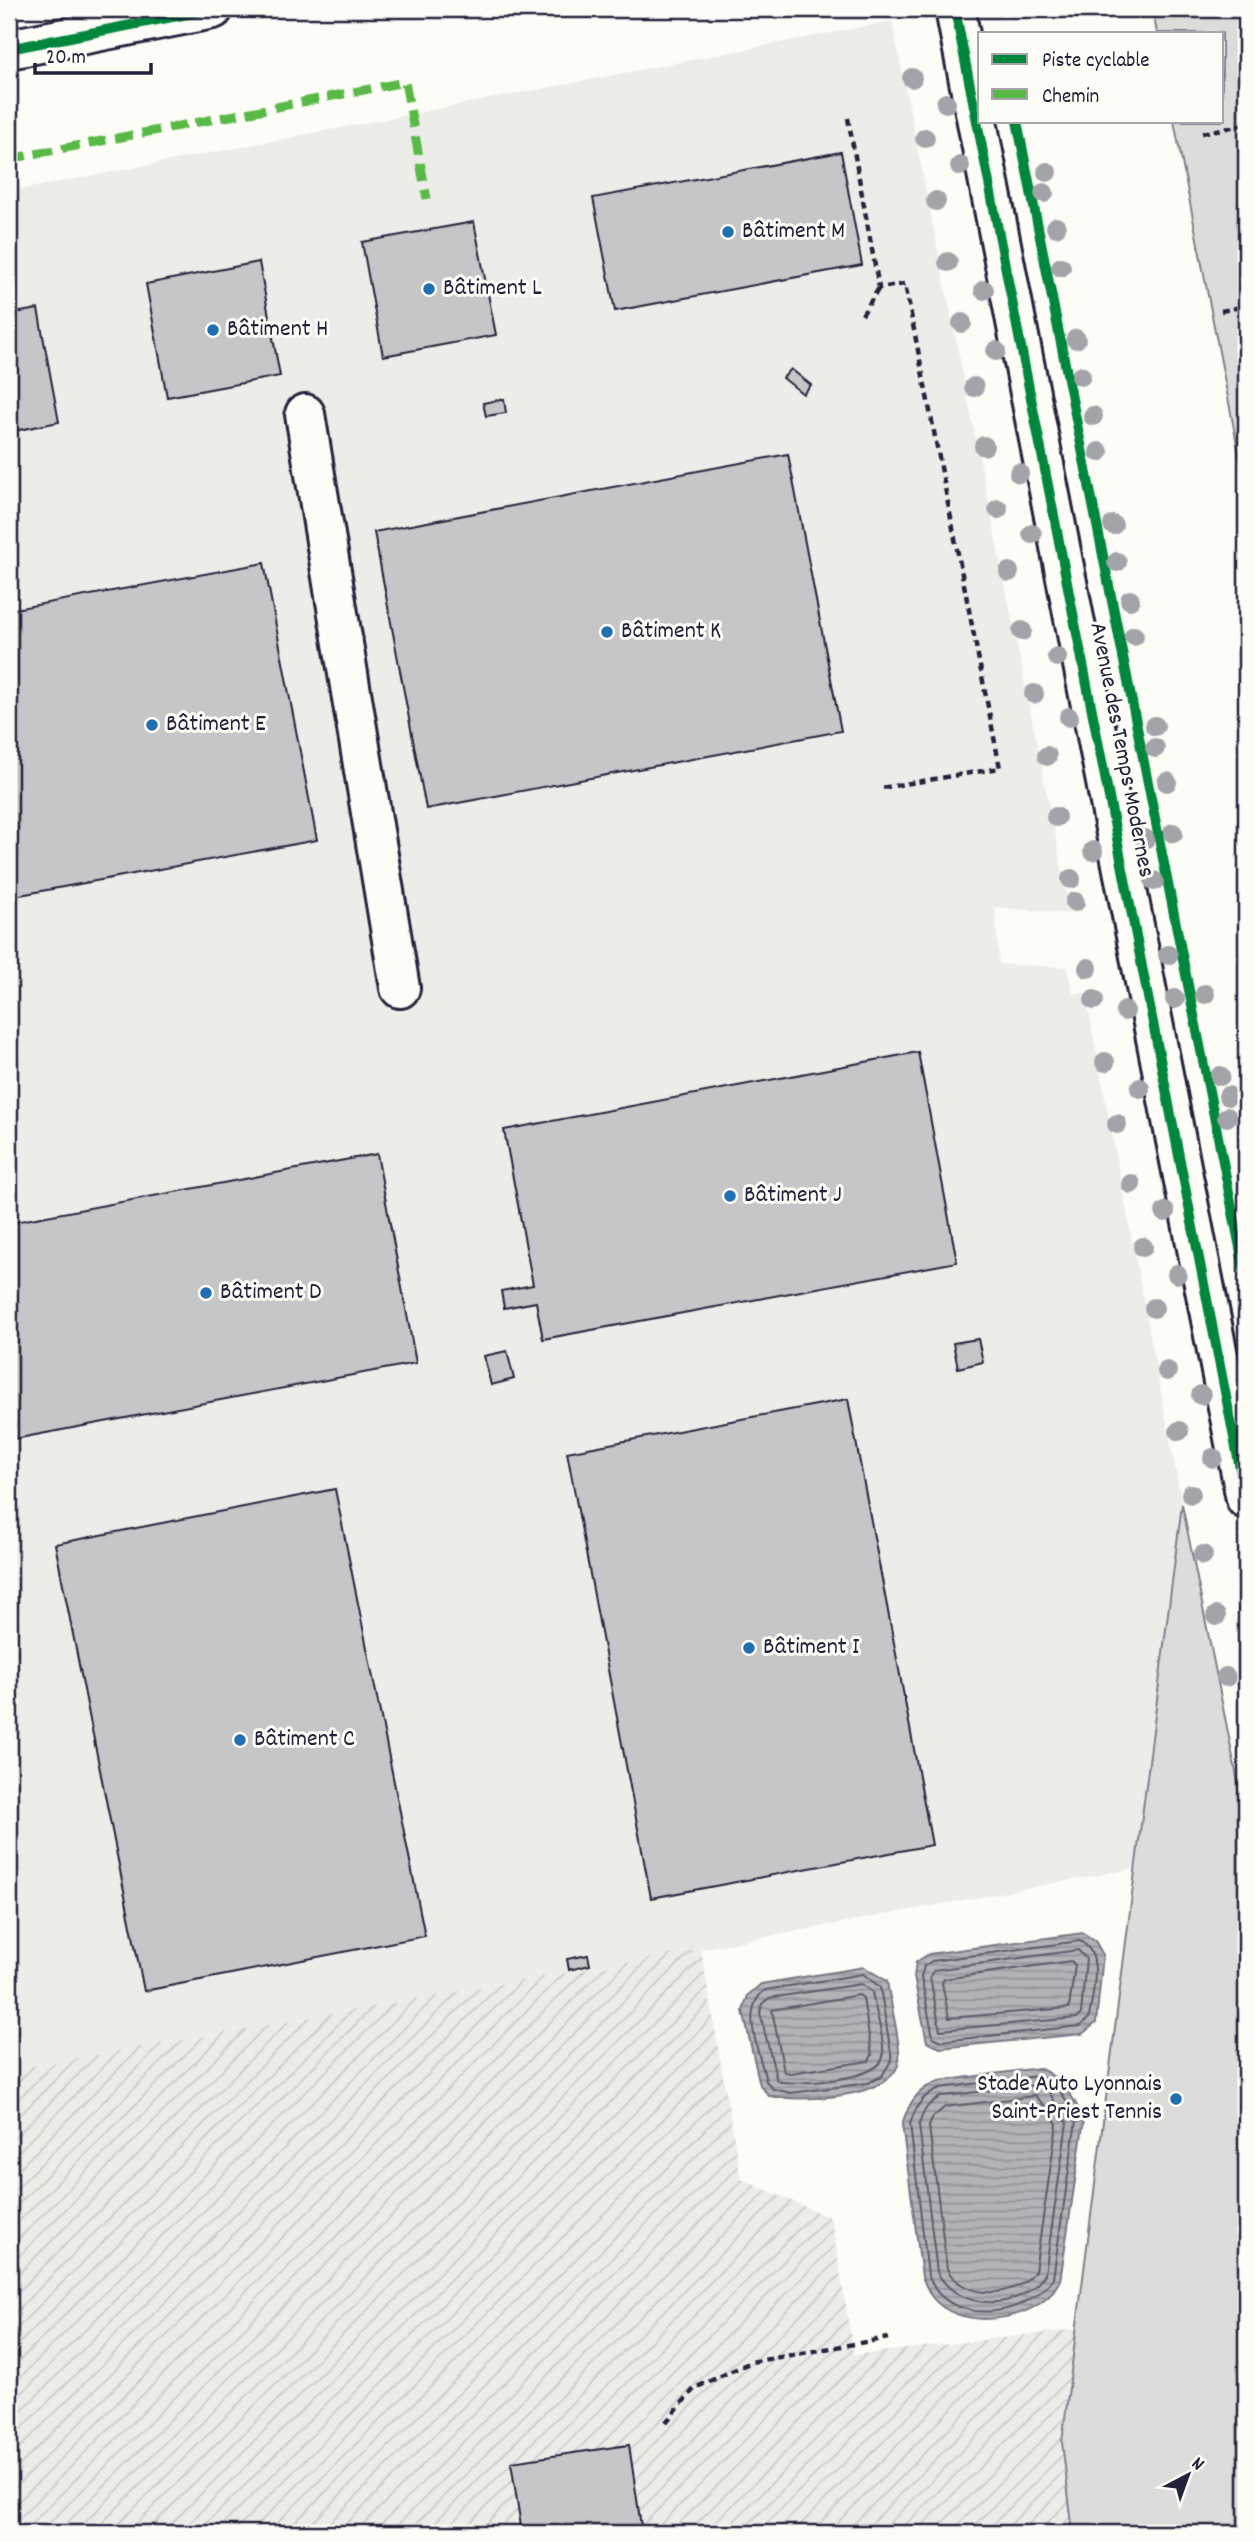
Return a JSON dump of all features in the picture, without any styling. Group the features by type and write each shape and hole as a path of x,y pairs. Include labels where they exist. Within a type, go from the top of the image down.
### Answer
{"street":[{"path":"9,49 213,9"},
{"name":"Avenue des Temps Modernes","path":"955,9 1246,1499"},
{"path":"305,414 400,988"}],"path":[{"path":"848,118 879,288 862,315"},
{"path":"1202,133 1246,124"},
{"path":"879,288 905,284 1000,768 881,788"},
{"path":"1221,311 1246,306"},
{"path":"666,2422 695,2388 751,2362 888,2338"}],"shaded area":[{"path":"1168,9 1246,9 1246,490 1174,122 1224,122 1224,32 1157,32 1153,12"},
{"path":"892,21 1071,914 995,907 999,964 1067,967 1073,994 1085,992 1182,1504 1136,1868 701,1949 9,2070 9,192"},
{"name":"Stade Auto Lyonnais Saint-Priest Tennis","path":"1182,1504 1246,1822 1246,2533 1073,2533 1062,2442"},
{"path":"701,1949 741,2179 831,2218 854,2355 1077,2329 1062,2442 1073,2533 9,2533 9,2070"}],"water":[{"path":"1083,1933 1095,1941 1103,1955 1096,2023 1082,2034 940,2048 927,2042 914,1977 916,1962 929,1954"},
{"path":"864,1967 887,1981 899,2054 893,2074 880,2083 843,2095 822,2098 769,2096 760,2085 743,2011 748,1995 761,1984"},
{"path":"1039,2068 1067,2090 1084,2120 1060,2281 1047,2298 1021,2313 988,2319 957,2314 932,2297 922,2277 902,2124 915,2098 925,2088 939,2081"}],"building":[{"name":"Bâtiment M","path":"841,152 862,265 615,311 593,198"},
{"name":"Bâtiment L","path":"474,222 496,335 383,356 362,242"},
{"name":"Bâtiment H","path":"259,262 280,376 167,397 146,284"},
{"path":"38,309 59,422 9,432 9,314"},
{"path":"791,369 811,385 803,394 783,378"},
{"path":"504,399 506,413 486,416 483,403"},
{"name":"Bâtiment K","path":"788,454 841,731 426,809 374,532"},
{"name":"Bâtiment E","path":"264,563 317,840 9,897 9,610"},
{"name":"Bâtiment J","path":"918,1052 957,1262 543,1339 536,1302 504,1308 501,1291 533,1285 504,1130"},
{"name":"Bâtiment D","path":"377,1154 416,1363 9,1440 9,1223"},
{"path":"978,1339 983,1362 958,1368 953,1343"},
{"path":"507,1351 514,1379 491,1385 484,1356"},
{"name":"Bâtiment I","path":"848,1399 932,1845 651,1898 567,1452"},
{"name":"Bâtiment C","path":"335,1489 425,1936 144,1991 55,1544"},
{"path":"588,1955 590,1965 569,1970 567,1959"},
{"path":"629,2445 642,2533 522,2533 511,2462"}],"marked path":[{"path":"9,159 405,82 427,199"}],"cycle path":[{"path":"9,49 213,9"},
{"path":"955,9 1246,1499"},
{"path":"1017,122 1246,1278"}],"place":[{"name":"Bâtiment M","path":"728,232"},
{"name":"Bâtiment L","path":"429,289"},
{"name":"Bâtiment H","path":"213,330"},
{"name":"Bâtiment K","path":"607,632"},
{"name":"Bâtiment E","path":"152,725"},
{"name":"Bâtiment J","path":"730,1196"},
{"name":"Bâtiment D","path":"206,1293"},
{"name":"Bâtiment I","path":"749,1648"},
{"name":"Bâtiment C","path":"240,1740"},
{"name":"Stade Auto Lyonnais Saint-Priest Tennis","path":"1176,2099"}]}
